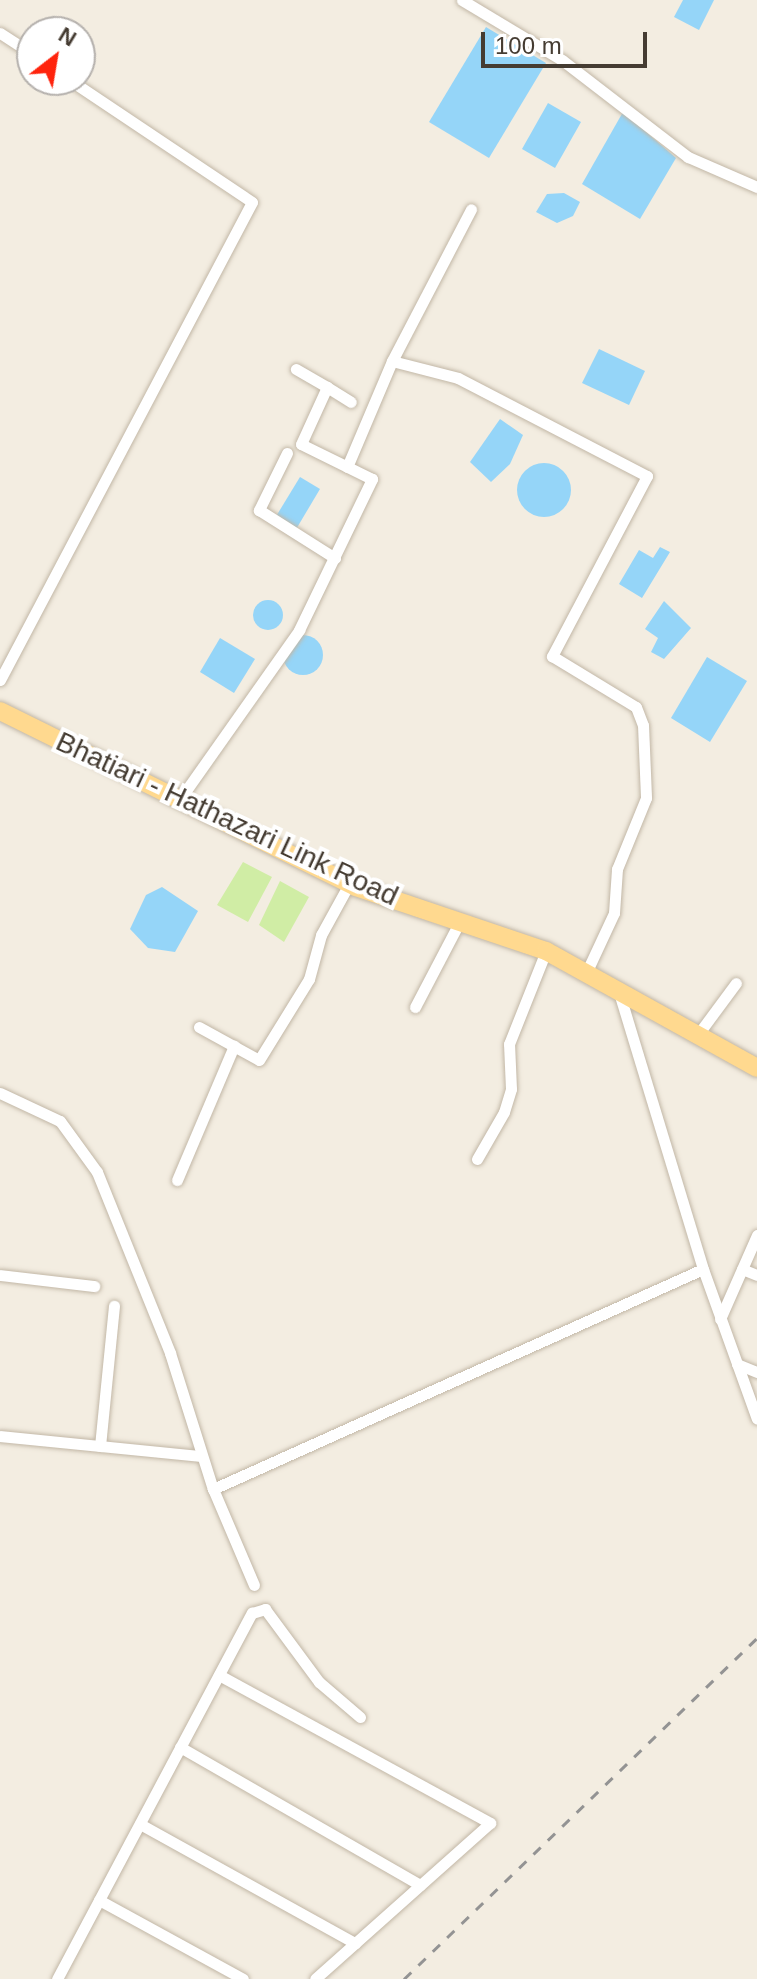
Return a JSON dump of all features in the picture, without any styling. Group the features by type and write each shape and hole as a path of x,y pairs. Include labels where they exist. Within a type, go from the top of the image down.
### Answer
{"main road":[{"name":"Bhatiari - Hathazari Link Road","path":"0,711 349,884 546,951 696,1037 757,1068"}],"street":[{"path":"462,0 562,60 688,157 757,187"},
{"path":"0,680 252,202 94,96"},
{"path":"347,467 392,361 471,209"},
{"path":"392,361 458,378 647,476 552,656 636,707 643,725 646,798 617,869 614,913 586,973"},
{"path":"296,369 351,402"},
{"path":"180,799 299,630 372,479 301,444 327,387"},
{"path":"287,453 259,510 335,558"},
{"path":"199,1027 259,1060 309,979 321,935 349,884"},
{"path":"415,1007 459,923"},
{"path":"477,1159 504,1112 511,1089 509,1044 546,951"},
{"path":"696,1037 736,983"},
{"path":"619,993 703,1269 757,1419"},
{"path":"177,1180 234,1046"},
{"path":"0,1093 60,1121 97,1172 170,1353 213,1489 254,1585"},
{"path":"720,1319 757,1235"},
{"path":"213,1489 703,1269"},
{"path":"742,1269 757,1275"},
{"path":"0,1275 94,1286"},
{"path":"100,1446 114,1306"},
{"path":"737,1364 757,1372"},
{"path":"0,1436 201,1456"},
{"path":"61,1978 99,1900 252,1613 265,1609 319,1682 360,1717"},
{"path":"219,1675 490,1823 315,1979"},
{"path":"180,1747 420,1885"},
{"path":"140,1824 355,1943"},
{"path":"99,1900 243,1979"}],"green space":[{"path":"243,862 272,877 248,922 217,905"},
{"path":"280,881 309,897 284,942 259,925"}],"water":[{"path":"683,0 714,0 699,30 674,17"},
{"path":"486,27 546,63 489,158 429,122"},
{"path":"548,103 581,122 555,168 522,149"},
{"path":"623,112 676,158 640,219 582,184"},
{"path":"564,193 580,202 573,216 557,223 536,212 547,194"},
{"path":"599,349 645,371 629,405 582,383"},
{"path":"500,419 523,435 510,464 491,482 470,462"},
{"path":"544,463 563,471 571,490 563,509 544,517 525,509 517,490 525,471"},
{"path":"300,477 320,489 295,531 275,518"},
{"path":"660,547 670,552 642,598 619,584 639,550 653,558"},
{"path":"268,600 279,604 283,615 279,626 268,630 257,626 253,615 257,604"},
{"path":"664,601 691,628 664,659 651,652 658,638 645,629"},
{"path":"303,635 317,641 323,655 317,669 303,675 289,669 283,655 289,641"},
{"path":"220,638 255,659 234,693 200,672"},
{"path":"707,657 747,681 710,742 671,718"},
{"path":"162,887 198,911 175,952 148,948 130,929 146,895"}],"railway":[{"path":"404,1979 757,1638"}]}
